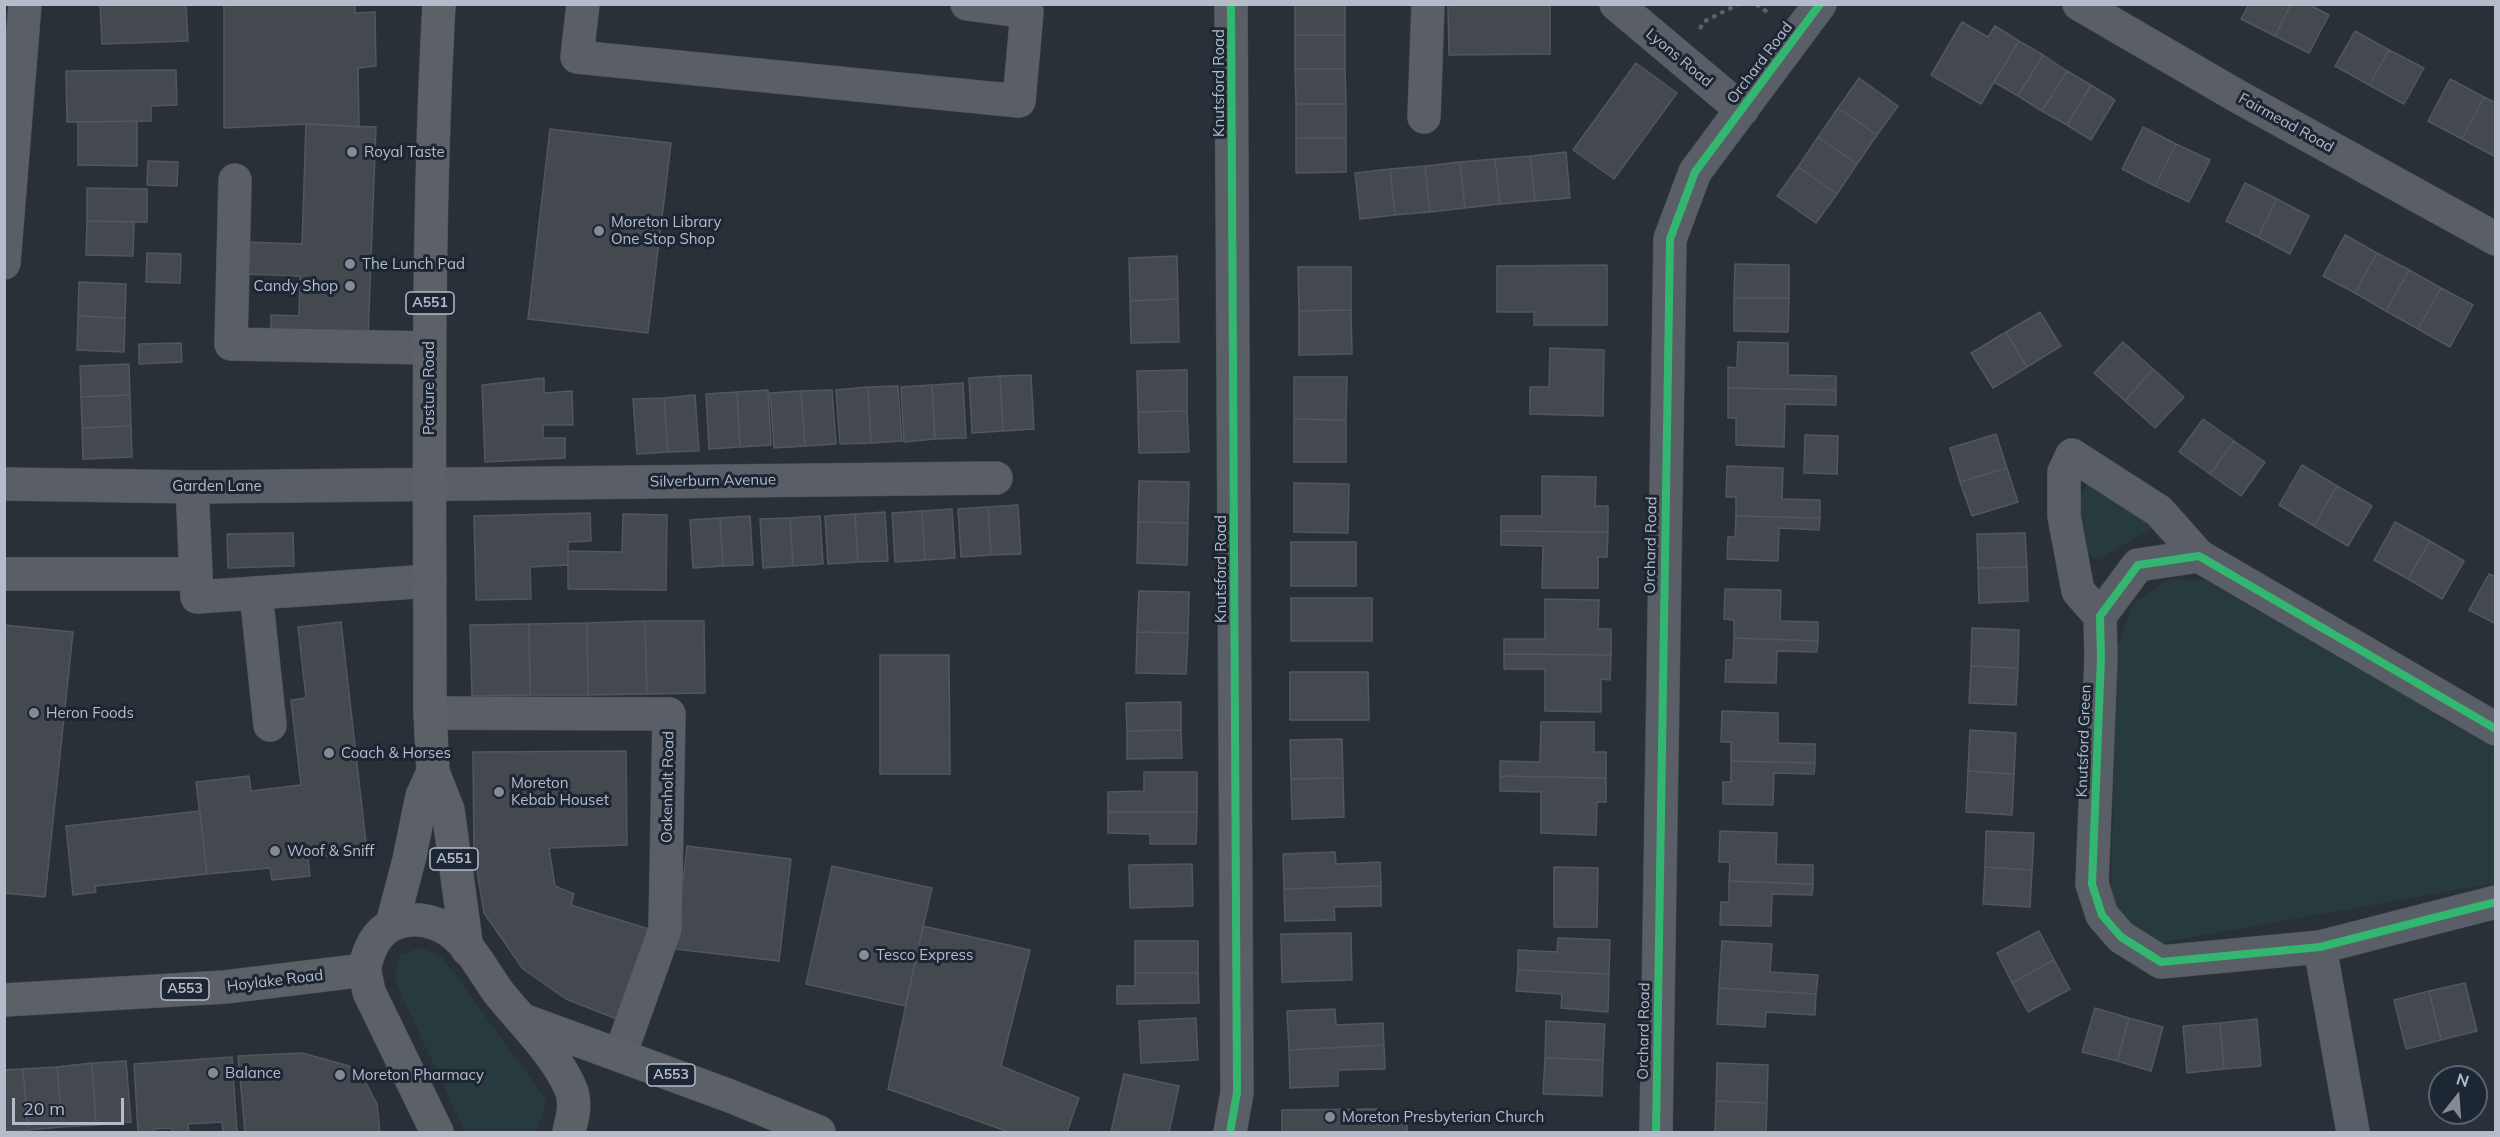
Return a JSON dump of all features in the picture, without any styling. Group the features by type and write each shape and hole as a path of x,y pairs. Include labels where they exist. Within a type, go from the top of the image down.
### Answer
{"main road":[{"name":"Pasture Road","path":"439,4 435,77 429,348 430,713 433,772 448,810 468,949"},
{"name":"Pasture Road","path":"392,924 409,860 422,796 433,772"},
{"path":"433,1129 369,992 365,970 367,958 376,937 392,924 406,919 426,920 455,934 499,993 523,1020 564,1075 572,1094 574,1112 569,1132"},
{"name":"Hoylake Road","path":"4,1000 225,987 365,970"},
{"name":"A553","path":"523,1020 819,1132"}],"street":[{"path":"4,263 12,92 26,4"},
{"path":"583,4 577,57 1019,101 1027,12 967,4"},
{"name":"Knutsford Road","path":"1230,1132 1237,1093 1231,4"},
{"path":"1424,117 1428,4"},
{"name":"Lyons Road","path":"1616,4 1742,110"},
{"name":"Orchard Road","path":"1656,1132 1670,239 1695,172 1820,4"},
{"name":"Fairmead Road","path":"2079,4 2237,96 2496,239"},
{"path":"235,180 231,344 429,348"},
{"path":"2199,556 2138,565 2100,615 2078,591 2064,516 2064,472 2072,455 2159,512 2199,556 2496,729"},
{"name":"Silverburn Avenue","path":"430,484 996,478"},
{"name":"Garden Lane","path":"4,484 192,487 430,484"},
{"path":"192,487 197,597 430,581"},
{"path":"4,574 196,574"},
{"path":"256,593 270,725"},
{"name":"Knutsford Green","path":"2100,615 2101,657 2092,885 2102,915 2121,938 2161,962 2320,947 2496,902"},
{"name":"Oakenholt Road","path":"430,713 669,714 665,929 620,1055"},
{"path":"2320,947 2353,1132"}],"path":[{"path":"1685,63 1703,22 1739,4"}],"green space":[{"path":"2087,484 2166,521 2098,559 2080,549 2076,504"},
{"path":"2169,579 2210,580 2495,741 2495,883 2154,944 2127,927 2111,893 2117,648 2132,605"},
{"path":"420,947 443,958 547,1101 536,1132 465,1132 395,981 399,956"}],"building":[{"path":"100,4 186,4 188,41 102,44"},
{"path":"224,4 355,4 355,13 375,12 376,66 358,68 359,127 306,124 224,128"},
{"path":"1295,4 1345,4 1345,35 1295,35"},
{"path":"1550,4 1550,54 1449,55 1448,5"},
{"path":"2249,4 2291,4 2275,36 2241,19"},
{"path":"2291,4 2308,4 2329,15 2309,53 2275,36"},
{"path":"1962,22 1988,37 1995,26 2019,41 1981,104 1931,75"},
{"path":"2355,31 2389,50 2369,85 2335,66"},
{"path":"1295,35 1345,35 1345,69 1295,69"},
{"path":"2019,41 2043,55 2018,96 1994,82"},
{"path":"2389,50 2424,68 2404,104 2369,85"},
{"path":"2043,55 2067,71 2042,111 2018,96"},
{"path":"1636,63 1677,93 1614,179 1573,150"},
{"path":"1295,69 1345,69 1346,104 1296,104"},
{"path":"176,70 177,105 151,106 151,121 67,122 66,71"},
{"path":"2067,71 2091,85 2067,125 2042,111"},
{"path":"1859,78 1898,106 1877,135 1838,108"},
{"path":"2450,79 2484,97 2462,139 2428,121"},
{"path":"2091,85 2115,100 2091,140 2067,125"},
{"path":"2484,97 2496,103 2496,157 2462,139"},
{"path":"1296,104 1346,104 1346,138 1296,138"},
{"path":"1838,108 1877,135 1857,164 1818,137"},
{"path":"137,121 137,166 78,165 78,122"},
{"path":"306,124 376,127 368,338 271,334 271,315 299,316 300,276 244,274 246,242 302,244"},
{"path":"2143,127 2176,144 2155,186 2122,169"},
{"name":"Moreton Library One Stop Shop","path":"550,129 671,143 648,333 528,319"},
{"path":"1818,137 1857,164 1837,194 1798,167"},
{"path":"1296,138 1346,138 1346,172 1296,173"},
{"path":"2176,144 2210,160 2189,202 2155,186"},
{"path":"1566,152 1570,198 1535,201 1530,156"},
{"path":"1530,156 1535,201 1500,204 1495,159"},
{"path":"1495,159 1500,204 1465,208 1460,162"},
{"path":"148,161 178,162 177,186 147,185"},
{"path":"1460,162 1465,208 1430,212 1425,166"},
{"path":"1425,166 1430,212 1395,215 1390,169"},
{"path":"1798,167 1837,194 1816,223 1777,196"},
{"path":"1390,169 1395,215 1360,219 1355,173"},
{"path":"2245,183 2277,199 2258,237 2226,221"},
{"path":"87,188 147,189 147,222 87,221"},
{"path":"2277,199 2309,216 2290,254 2258,237"},
{"path":"87,221 134,222 133,256 86,255"},
{"path":"2345,235 2377,253 2355,293 2323,276"},
{"path":"147,253 181,254 180,283 146,282"},
{"path":"2377,253 2409,270 2386,311 2355,293"},
{"path":"1177,256 1178,299 1130,301 1129,258"},
{"path":"1735,264 1789,265 1789,298 1734,298"},
{"path":"1607,265 1607,325 1534,325 1534,312 1497,312 1497,266"},
{"path":"1298,267 1351,267 1351,310 1299,311"},
{"path":"2409,270 2441,288 2418,329 2386,311"},
{"path":"79,282 126,284 125,318 78,316"},
{"path":"2441,288 2473,305 2450,347 2418,329"},
{"path":"1734,298 1789,298 1788,332 1734,331"},
{"path":"1178,299 1179,342 1131,343 1130,301"},
{"path":"1351,310 1352,354 1299,355 1299,311"},
{"path":"2040,312 2061,346 2027,367 2006,332"},
{"path":"78,316 125,318 124,352 77,350"},
{"path":"2006,332 2027,367 1993,388 1971,353"},
{"path":"1738,342 1788,343 1788,375 1836,376 1836,390 1728,388 1728,367 1737,368"},
{"path":"2123,342 2153,369 2125,401 2094,373"},
{"path":"181,343 182,362 139,364 139,344"},
{"path":"1550,348 1604,350 1603,416 1530,414 1530,387 1549,387"},
{"path":"129,364 130,395 81,397 80,366"},
{"path":"2153,369 2184,397 2155,428 2125,401"},
{"path":"1187,370 1187,411 1138,412 1137,371"},
{"path":"1031,375 1034,429 1003,431 1000,376"},
{"path":"1000,376 1003,431 972,433 969,378"},
{"path":"1294,377 1347,377 1346,420 1294,419"},
{"path":"544,378 544,393 572,391 573,425 543,425 543,438 565,438 565,458 485,462 482,385"},
{"path":"963,383 966,438 935,439 932,385"},
{"path":"932,385 935,439 904,442 901,387"},
{"path":"898,386 902,441 871,443 868,387"},
{"path":"868,387 871,443 840,444 836,390"},
{"path":"1728,388 1836,390 1836,405 1785,404 1784,447 1736,445 1736,418 1728,418"},
{"path":"768,390 771,445 740,447 737,392"},
{"path":"832,390 836,444 805,446 801,391"},
{"path":"801,391 805,446 774,448 770,393"},
{"path":"737,392 740,447 709,449 706,394"},
{"path":"130,395 131,426 82,428 81,397"},
{"path":"695,395 699,451 668,452 664,398"},
{"path":"664,398 668,452 637,454 633,399"},
{"path":"1187,411 1189,452 1139,453 1138,412"},
{"path":"1294,419 1346,420 1346,462 1294,462"},
{"path":"2203,419 2234,441 2210,474 2179,452"},
{"path":"131,426 132,457 83,459 82,428"},
{"path":"1996,434 2007,468 1960,482 1950,448"},
{"path":"1805,435 1838,436 1837,474 1804,473"},
{"path":"2234,441 2265,462 2241,496 2210,474"},
{"path":"2302,465 2337,486 2314,526 2279,505"},
{"path":"1727,466 1783,468 1782,499 1820,500 1820,518 1736,516 1736,497 1726,497"},
{"path":"2007,468 2018,502 1972,516 1960,482"},
{"path":"1542,476 1596,477 1595,506 1608,506 1608,532 1501,531 1501,516 1542,516"},
{"path":"1139,481 1189,482 1188,523 1138,522"},
{"path":"1294,483 1349,484 1348,533 1294,532"},
{"path":"2337,486 2372,506 2348,546 2314,526"},
{"path":"1018,505 1021,554 991,555 988,507"},
{"path":"988,507 991,555 961,557 958,509"},
{"path":"952,509 955,558 925,560 922,511"},
{"path":"922,511 925,560 895,562 892,513"},
{"path":"885,512 888,561 858,562 855,514"},
{"path":"590,513 591,541 568,542 568,565 530,567 531,599 476,600 474,516"},
{"path":"623,514 667,515 666,590 568,589 568,551 622,552"},
{"path":"855,514 858,562 828,564 825,516"},
{"path":"750,516 753,565 723,566 720,518"},
{"path":"820,516 823,564 793,566 790,518"},
{"path":"1736,516 1820,518 1819,530 1779,528 1778,561 1727,559 1728,537 1735,537"},
{"path":"720,518 723,566 693,568 690,520"},
{"path":"790,518 793,566 763,568 760,519"},
{"path":"1138,522 1188,523 1187,565 1137,563"},
{"path":"2395,522 2430,541 2408,579 2374,560"},
{"path":"1501,531 1608,532 1607,557 1598,557 1598,588 1542,588 1543,546 1501,545"},
{"path":"293,533 294,566 228,568 227,534"},
{"path":"2025,533 2027,567 1978,568 1977,534"},
{"path":"2430,541 2464,561 2442,599 2408,579"},
{"path":"1291,542 1356,542 1356,586 1291,586"},
{"path":"2027,567 2028,601 1979,603 1978,568"},
{"path":"2489,574 2496,577 2496,624 2469,610"},
{"path":"1725,589 1781,590 1780,621 1818,622 1818,641 1734,638 1734,620 1724,619"},
{"path":"1139,591 1189,592 1188,633 1137,632"},
{"path":"1291,598 1372,598 1372,641 1291,641"},
{"path":"1545,599 1599,600 1598,629 1611,629 1611,655 1504,654 1504,639 1545,639"},
{"path":"645,621 704,621 705,693 647,694"},
{"path":"645,621 647,694 588,695 587,623"},
{"path":"341,622 367,852 308,858 310,876 272,880 270,868 207,874 196,782 249,776 251,791 301,785 291,700 306,698 298,627"},
{"path":"587,623 588,695 530,695 529,624"},
{"path":"529,624 530,695 472,696 470,625"},
{"name":"Heron Foods","path":"4,625 73,632 45,897 4,893"},
{"path":"1972,628 2019,630 2018,668 1971,666"},
{"path":"1137,632 1188,633 1186,674 1136,673"},
{"path":"1734,638 1818,641 1817,652 1777,651 1776,683 1725,682 1726,660 1733,660"},
{"path":"1504,654 1611,655 1610,680 1601,679 1601,712 1545,711 1545,669 1504,669"},
{"path":"880,655 949,655 950,774 880,774"},
{"path":"1971,666 2018,668 2016,705 1969,703"},
{"path":"1290,672 1368,672 1369,720 1290,720"},
{"path":"1181,702 1181,730 1127,731 1126,703"},
{"path":"1722,711 1778,713 1778,743 1815,744 1815,763 1731,761 1731,742 1721,742"},
{"path":"1541,722 1594,722 1594,752 1606,752 1606,778 1500,776 1500,761 1540,762"},
{"path":"1181,730 1182,758 1127,759 1127,731"},
{"path":"1970,730 2016,733 2014,774 1968,771"},
{"path":"1342,739 1343,778 1291,779 1290,740"},
{"path":"626,751 627,845 549,848 555,886 574,894 571,905 652,930 622,1021 566,999 523,969 484,913 474,852 473,752"},
{"path":"1731,761 1815,763 1814,774 1774,773 1773,805 1723,804 1723,782 1731,782"},
{"path":"1968,771 2014,774 2012,815 1966,812"},
{"path":"1144,772 1197,772 1197,812 1108,812 1108,792 1144,791"},
{"path":"1500,776 1606,778 1606,802 1597,802 1596,835 1541,833 1541,792 1500,791"},
{"path":"1343,778 1344,817 1292,819 1291,779"},
{"path":"200,811 207,874 95,886 96,892 73,895 66,826"},
{"path":"1108,812 1197,812 1196,844 1150,844 1150,834 1108,833"},
{"path":"1720,831 1777,833 1776,864 1813,865 1813,884 1729,881 1730,862 1719,862"},
{"path":"1986,831 2034,833 2032,870 1985,867"},
{"path":"687,846 791,859 779,961 675,949"},
{"path":"1335,852 1336,864 1380,862 1381,886 1284,889 1283,854"},
{"path":"1192,864 1193,906 1130,908 1129,865"},
{"name":"Tesco Express","path":"832,866 932,888 905,1006 806,984"},
{"path":"1554,867 1598,868 1597,927 1554,927"},
{"path":"1985,867 2032,870 2030,907 1983,904"},
{"path":"1729,881 1813,884 1812,895 1772,894 1771,926 1720,925 1721,902 1729,902"},
{"path":"1381,886 1381,906 1334,907 1335,920 1285,921 1284,889"},
{"path":"923,926 1030,950 1001,1066 1079,1098 1067,1132 1009,1132 888,1089"},
{"path":"2039,931 2054,960 2012,983 1997,953"},
{"path":"1351,933 1352,980 1282,982 1281,934"},
{"path":"1558,938 1610,940 1609,974 1518,970 1518,950 1557,952"},
{"path":"1135,941 1198,941 1198,973 1135,973"},
{"path":"1722,941 1772,944 1770,972 1818,975 1816,994 1719,988"},
{"path":"2054,960 2070,989 2028,1012 2012,983"},
{"path":"1518,970 1609,974 1608,1012 1561,1008 1562,994 1516,991"},
{"path":"1135,973 1198,973 1199,1003 1117,1004 1117,986 1135,986"},
{"path":"2465,983 2477,1031 2441,1040 2429,991"},
{"path":"1719,988 1816,994 1815,1015 1766,1012 1765,1027 1717,1024"},
{"path":"2429,991 2441,1040 2406,1049 2394,1000"},
{"path":"2095,1008 2129,1018 2117,1061 2082,1052"},
{"path":"1335,1009 1336,1025 1383,1023 1384,1045 1289,1050 1287,1011"},
{"path":"1196,1018 1198,1060 1141,1063 1139,1021"},
{"path":"2129,1018 2163,1027 2151,1071 2117,1061"},
{"path":"2257,1019 2261,1066 2224,1069 2220,1023"},
{"path":"1546,1021 1605,1024 1603,1060 1545,1058"},
{"path":"2220,1023 2224,1069 2187,1073 2183,1026"},
{"path":"1384,1045 1385,1069 1338,1070 1338,1086 1290,1088 1289,1050"},
{"path":"302,1053 349,1066 366,1083 377,1104 380,1132 245,1132 238,1056"},
{"path":"232,1057 237,1132 223,1132 222,1122 188,1124 189,1132 172,1132 171,1128 154,1129 154,1132 138,1132 134,1064"},
{"path":"1545,1058 1603,1060 1602,1096 1543,1094"},
{"path":"126,1061 131,1122 96,1125 92,1063"},
{"path":"92,1063 96,1125 62,1127 57,1067"},
{"path":"1717,1063 1768,1065 1767,1103 1716,1101"},
{"path":"57,1067 62,1127 28,1130 23,1069"},
{"path":"23,1069 28,1130 4,1132 4,1070"},
{"path":"1124,1074 1179,1086 1169,1132 1111,1132"},
{"path":"1716,1101 1767,1103 1766,1132 1715,1132"},
{"name":"Moreton Presbyterian Church","path":"1377,1109 1378,1125 1407,1124 1407,1132 1282,1132 1282,1110"}],"cycle path":[{"path":"1230,1132 1237,1093 1231,4"},
{"path":"1656,1132 1670,239 1695,172 1820,4"},
{"path":"2496,729 2199,556 2138,565 2100,616 2101,657 2092,884 2102,915 2121,937 2161,962 2320,947 2496,902"}],"place":[{"name":"Royal Taste","path":"352,152"},
{"name":"Moreton Library One Stop Shop","path":"599,231"},
{"name":"The Lunch Pad","path":"350,264"},
{"name":"Candy Shop","path":"350,286"},
{"name":"Heron Foods","path":"34,713"},
{"name":"Coach & Horses","path":"329,753"},
{"name":"Moreton Kebab Houset","path":"499,792"},
{"name":"Woof & Sniff","path":"275,851"},
{"name":"Tesco Express","path":"864,955"},
{"name":"Balance","path":"213,1073"},
{"name":"Moreton Pharmacy","path":"340,1075"},
{"name":"Moreton Presbyterian Church","path":"1330,1117"}]}
